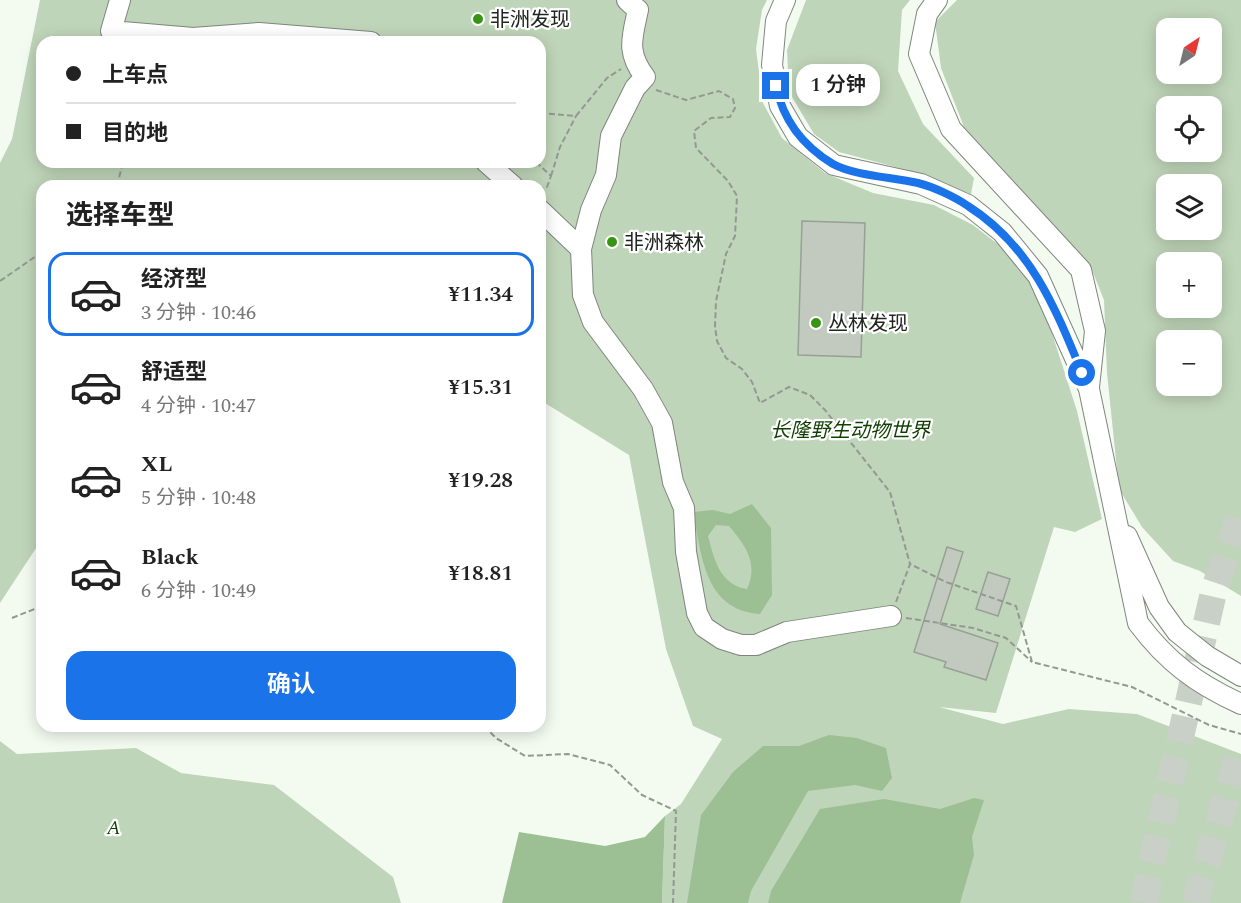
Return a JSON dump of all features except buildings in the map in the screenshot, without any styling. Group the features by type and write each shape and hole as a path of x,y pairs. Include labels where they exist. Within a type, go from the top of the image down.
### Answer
{"street":[{"path":"120,0 111,30 172,36"},
{"path":"627,0 638,9 632,38 639,69 635,88 611,136 606,175 591,210 581,249 582,295 592,322 644,388 662,423 674,482 684,508 686,552 697,613 704,627 722,639 741,645 756,645 787,632 891,616"},
{"path":"784,0 776,21 772,65 780,106 798,137 834,165 921,184 968,205 1002,232 1038,276 1089,389 1138,624 1157,649 1185,673 1241,704"},
{"path":"937,0 927,15 919,54 951,129 1081,270 1095,331 1089,389"},
{"path":"219,36 259,33 296,36"},
{"path":"493,168 506,180"},
{"path":"546,216 581,249"},
{"path":"1116,512 1159,607 1178,632 1207,656 1241,676"}],"path":[{"path":"546,188 560,147 576,116 607,78 639,69 652,88 674,98 686,100 718,91 733,99 735,108 730,117 711,117 694,131 696,148 728,181 737,196 735,236 726,254 716,302 717,340 726,358 742,369 752,382 760,403 789,387 810,395 825,410 890,492 910,564 891,616 974,628 1006,638 1032,662 1132,687 1209,725 1241,734"},
{"path":"546,114 576,116"},
{"path":"542,168 551,176"},
{"path":"0,281 36,256"},
{"path":"910,564 946,582 1016,606 1032,662"},
{"path":"12,618 36,608"},
{"path":"490,732 525,756 568,754 610,765 642,795 676,811 672,903"}],"green space":[{"name":"长隆野生动物世界","path":"40,0 767,0 762,10 756,49 763,103 782,138 825,173 873,193 934,205 973,225 1012,255 1040,296 1077,411 1102,519 1075,532 1054,527 996,713 939,707 1003,724 1069,709 1137,714 1241,754 1241,903 662,903 665,816 681,804 722,739 693,726 666,649 629,455 546,404 546,180 36,180 36,548 0,603 0,163 12,139"},
{"path":"806,0 910,0 902,10 898,71 923,124 974,178 971,194 903,169 839,152 814,134 789,92 787,50"},
{"path":"957,0 1241,0 1241,596 1200,571 1173,561 1142,527 1119,489 1107,373 1104,300 1090,265 964,127 941,68 935,22"},
{"name":"A","path":"0,741 17,754 136,748 181,773 274,785 393,877 401,903 0,903"}],"shaded area":[{"path":"752,504 771,528 772,595 760,614 741,610 727,603 717,592 703,563 693,512 713,510 730,514","holes":["716,525 729,526 745,547 751,563 752,571 747,589 738,587 724,577 710,545 708,536"]},
{"path":"829,735 857,738 886,748 892,778 882,791 855,785 808,791 751,891 748,903 687,903 701,815 733,772 763,746 799,746"},
{"path":"974,798 984,800 972,837 974,855 960,903 768,903 771,891 820,809 884,799 940,809"},
{"path":"665,816 662,903 502,903 519,832 605,846 645,837"}],"tunnel":[{"path":"1145,903 1147,884 1214,590 1241,512"},
{"path":"1195,903 1241,746"}],"place":[{"name":"非洲发现","path":"478,19"},
{"name":"非洲森林","path":"612,242"},
{"name":"丛林发现","path":"816,323"}],"route":[{"path":"776,86 780,106 798,137 834,165 921,184 968,205 1002,232 1038,276 1082,373"}]}
